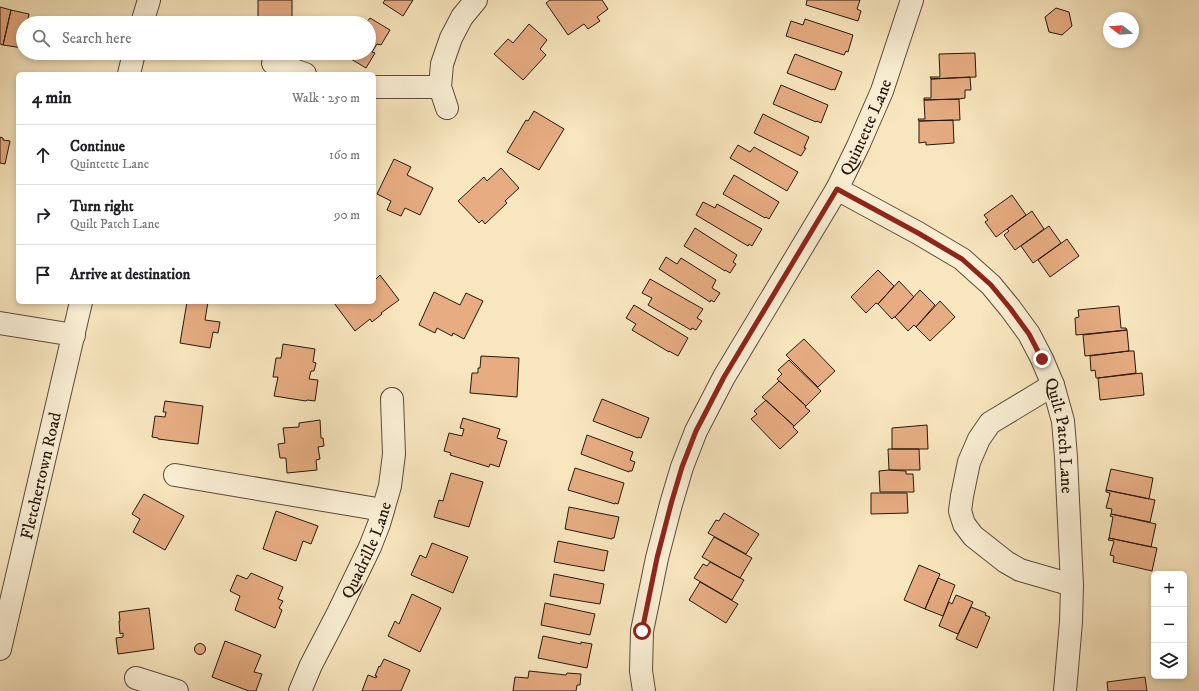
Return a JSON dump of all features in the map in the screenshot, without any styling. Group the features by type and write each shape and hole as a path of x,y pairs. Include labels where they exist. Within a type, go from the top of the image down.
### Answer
{"street":[{"path":"144,16 149,0"},
{"path":"447,108 440,87 442,64 451,38 462,17 476,0"},
{"name":"Quintette Lane","path":"644,691 641,671 642,631 657,558 682,467 696,431 724,377 837,189 882,91 912,0"},
{"path":"129,72 132,60"},
{"path":"273,63 299,72"},
{"path":"376,87 440,87"},
{"name":"Quilt Patch Lane","path":"837,189 962,259 991,285 1010,308 1029,334 1042,359 1053,385 1063,421 1066,457 1072,585 1071,622 1065,691"},
{"name":"Fletchertown Road","path":"0,649 81,304"},
{"path":"0,323 74,335"},
{"path":"1053,385 990,423 979,440 969,462 960,511 964,524 973,536 1006,562 1020,570 1072,585"},
{"name":"Quadrille Lane","path":"300,691 311,665 370,547 379,524 390,486 394,454 392,399"},
{"path":"175,475 383,510"},
{"path":"136,678 176,691"}],"building":[{"path":"258,0 292,0 292,16 258,16"},
{"path":"385,0 413,0 403,16 383,3"},
{"path":"550,0 602,0 608,9 597,17 600,21 588,29 584,24 568,35 546,3"},
{"path":"807,0 860,0 857,9 861,11 858,21 806,5"},
{"path":"0,7 11,10 3,45 0,44"},
{"path":"1056,8 1069,12 1072,26 1062,35 1049,32 1045,17"},
{"path":"11,10 29,14 29,16 16,16 16,47 3,45"},
{"path":"805,19 853,35 848,52 846,51 844,55 786,36 791,21 803,25"},
{"path":"376,22 390,30 381,45 377,44 376,46"},
{"path":"529,24 547,40 540,49 546,55 523,80 494,54 508,39 513,43"},
{"path":"975,53 976,77 931,79 930,77 940,77 939,54"},
{"path":"795,54 842,72 835,90 787,73"},
{"path":"353,60 371,60 366,68"},
{"path":"970,77 971,90 965,90 965,98 924,100 924,98 931,98 931,79"},
{"path":"781,85 828,105 821,123 773,104"},
{"path":"959,99 960,120 919,121 918,119 925,119 924,100"},
{"path":"534,111 564,129 539,170 507,152 526,120 528,121"},
{"path":"763,114 809,137 804,148 806,148 801,156 754,133"},
{"path":"953,120 954,143 926,145 926,142 919,143 919,121"},
{"path":"0,137 3,138 3,140 10,141 5,164 0,163"},
{"path":"738,145 750,152 754,147 798,172 787,191 730,158"},
{"path":"394,159 411,167 407,175 433,188 420,215 405,208 401,216 387,210 391,201 377,194"},
{"path":"501,168 519,188 505,201 507,203 485,224 482,220 479,223 458,201 484,177 487,181"},
{"path":"734,175 779,202 769,219 723,194"},
{"path":"1012,195 1026,215 996,237 985,222 988,220 984,215"},
{"path":"703,202 715,208 717,204 762,229 752,246 749,244 748,246 696,215"},
{"path":"1032,211 1044,229 1015,250 1004,235 1009,231 1007,229"},
{"path":"1049,226 1061,243 1033,263 1021,246"},
{"path":"695,228 737,255 733,262 736,264 730,273 684,246"},
{"path":"1067,239 1079,256 1050,277 1038,260"},
{"path":"666,257 677,264 681,258 716,280 712,288 720,293 714,302 711,300 710,302 659,269"},
{"path":"878,270 894,286 878,304 876,303 866,313 851,297"},
{"path":"380,275 399,300 381,313 382,314 372,322 370,319 355,331 335,304 376,304 376,279"},
{"path":"650,279 703,309 697,318 702,321 696,330 692,328 691,330 648,305 652,298 642,293"},
{"path":"899,281 914,297 892,319 878,304"},
{"path":"920,290 935,305 916,327 914,325 908,331 895,317"},
{"path":"434,292 460,305 466,293 483,301 464,339 453,333 452,336 437,328 435,333 419,325"},
{"path":"940,301 955,317 930,341 916,327"},
{"path":"187,304 208,304 205,320 220,322 218,333 213,332 210,348 180,343"},
{"path":"634,305 688,338 678,356 632,330 636,324 626,318"},
{"path":"1119,306 1121,328 1126,328 1127,330 1076,335 1075,318 1079,317 1078,310"},
{"path":"1127,330 1129,351 1085,356 1083,335"},
{"path":"804,339 835,371 818,387 786,355"},
{"path":"283,344 315,349 313,362 316,363 314,371 311,371 309,379 318,380 315,401 274,396 278,377 273,377 276,358 281,358"},
{"path":"1134,351 1136,373 1096,378 1095,370 1091,371 1090,356"},
{"path":"481,356 519,358 517,397 470,393 472,373 478,373"},
{"path":"789,360 821,391 806,406 777,379 782,374 778,370"},
{"path":"1142,373 1144,395 1100,400 1098,378"},
{"path":"779,381 810,411 794,426 762,397"},
{"path":"602,399 649,418 641,438 593,421"},
{"path":"766,400 794,426 793,427 798,432 780,449 751,419 757,414 754,411"},
{"path":"165,401 203,406 198,444 152,437 155,416 165,417 166,412 163,412"},
{"path":"463,418 500,429 497,438 507,441 499,467 490,464 489,467 450,455 451,453 444,451 449,433 462,436 464,429 460,428"},
{"path":"320,420 321,438 323,438 324,446 318,447 320,459 316,460 317,470 287,473 286,458 280,458 278,444 285,443 283,428 299,427 299,423"},
{"path":"927,425 928,449 892,449 892,428"},
{"path":"587,435 633,452 630,460 635,462 632,471 629,472 581,454"},
{"path":"888,449 919,449 920,470 889,470"},
{"path":"575,468 624,483 618,504 568,490"},
{"path":"1111,469 1153,478 1149,499 1106,490"},
{"path":"879,471 906,471 906,474 913,474 914,492 880,492"},
{"path":"451,473 483,482 469,527 434,517 439,500 443,501"},
{"path":"1106,490 1155,500 1150,522 1111,514 1112,509 1106,508 1110,493 1106,492"},
{"path":"871,493 907,493 908,513 871,514"},
{"path":"144,494 184,516 165,550 133,532 140,519 132,514"},
{"path":"569,507 619,517 614,538 612,539 565,529"},
{"path":"276,511 318,526 311,544 303,541 296,561 263,549"},
{"path":"724,513 759,534 746,554 708,533 716,520 719,521"},
{"path":"1111,514 1156,524 1151,547 1109,538 1113,517 1110,516"},
{"path":"714,537 752,558 740,578 702,557"},
{"path":"1109,538 1157,548 1152,571 1113,562 1114,556 1110,555 1114,541 1108,540"},
{"path":"558,541 608,551 604,571 554,562"},
{"path":"432,543 468,557 453,593 411,575 420,555 426,558"},
{"path":"710,562 744,580 732,600 694,578 703,564 707,566"},
{"path":"919,565 940,574 925,609 904,600"},
{"path":"251,573 283,587 278,599 283,601 279,608 282,610 275,628 235,610 240,596 230,591 237,575 247,579"},
{"path":"554,574 604,584 600,604 550,596"},
{"path":"938,578 955,585 943,616 925,609"},
{"path":"700,582 738,604 726,623 689,600"},
{"path":"412,594 441,608 420,652 388,636 395,621 399,624"},
{"path":"956,595 973,602 958,634 939,626 949,602 952,604"},
{"path":"545,603 595,614 590,635 541,625"},
{"path":"971,607 986,613 985,615 990,617 977,648 956,639"},
{"path":"149,608 154,649 118,654 116,638 123,637 123,633 120,634 119,612"},
{"path":"543,636 581,644 581,642 592,644 587,668 538,658"},
{"path":"225,641 261,655 254,672 262,674 256,691 249,691 212,677"},
{"path":"200,643 204,645 206,649 204,653 200,655 196,653 194,649 196,645"},
{"path":"384,659 410,670 401,691 362,691 368,675 376,678 377,676 375,676 379,666 380,667"},
{"path":"529,671 566,675 567,673 581,674 580,685 577,685 576,691 513,691 515,677 528,678"},
{"path":"1145,677 1147,691 1108,691 1107,682"}],"route":[{"path":"642,631 657,558 671,504 682,467 696,431 724,377 764,308 837,189 962,259 991,285 1010,308 1029,334 1042,359"}]}
